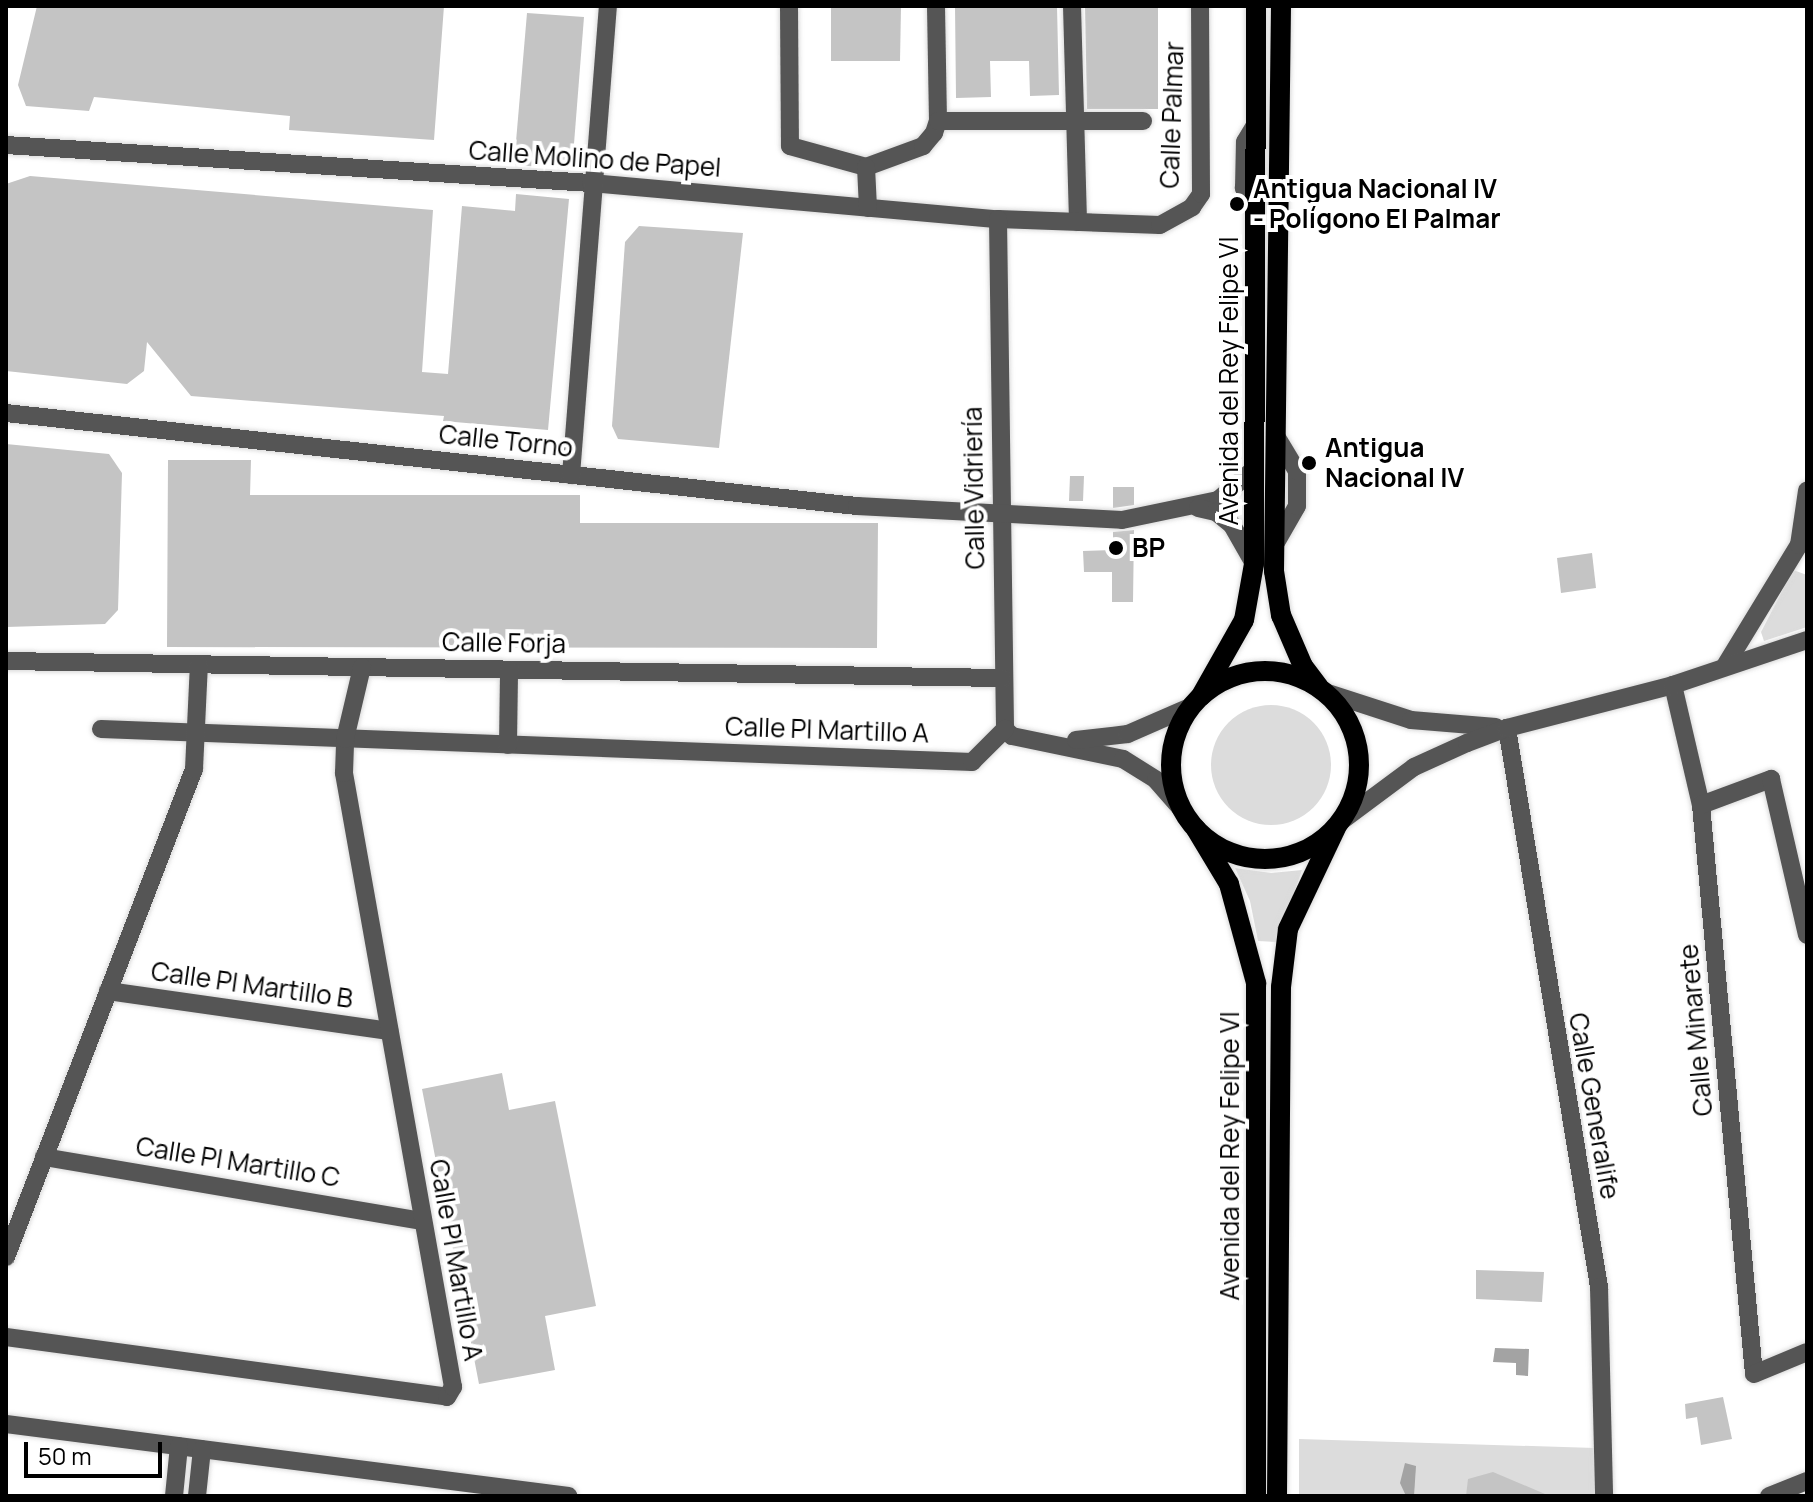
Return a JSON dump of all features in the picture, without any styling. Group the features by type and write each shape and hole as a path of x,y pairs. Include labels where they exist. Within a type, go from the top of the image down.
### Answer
{"main road":[{"name":"Avenida del Rey Felipe VI","path":"1196,701 1244,620 1254,564 1256,6"},
{"name":"Avenida del Rey Felipe VI","path":"1281,6 1274,546 1281,615 1303,666 1323,690"},
{"path":"1258,671 1290,674 1323,690 1346,715 1357,741 1360,770 1354,797 1338,825 1311,848 1281,858 1250,858 1221,848 1196,829 1183,811 1172,757 1180,725 1196,701 1218,683 1258,671"},
{"name":"Avenida del Rey Felipe VI","path":"1277,1496 1282,975 1288,929 1338,825"},
{"name":"Avenida del Rey Felipe VI","path":"1196,829 1229,884 1256,983 1256,1496"}],"street":[{"path":"571,475 591,183 608,6"},
{"path":"789,6 790,146 866,167 923,146 938,121 936,6"},
{"path":"1072,6 1078,222"},
{"name":"Calle Palmar","path":"1178,218 1201,194 1200,6"},
{"path":"938,121 1143,121"},
{"name":"Calle Molino de Papel","path":"6,145 591,183 998,219 1160,225 1178,218"},
{"path":"866,167 868,208"},
{"name":"Calle Vidriería","path":"998,219 1005,729"},
{"name":"Calle Torno","path":"6,413 857,506 1001,511 1122,520 1195,508 1218,500 1253,470"},
{"path":"1725,666 1803,551 1807,491"},
{"path":"1195,508 1216,512 1232,525 1254,564"},
{"path":"1338,825 1414,767 1507,728 1673,685 1807,640"},
{"name":"Calle Forja","path":"6,661 1002,678"},
{"path":"6,1257 194,769 199,664"},
{"name":"Calle Pl Martillo A","path":"6,1337 447,1397 453,1387 344,773 345,739 362,667"},
{"path":"508,745 509,670"},
{"name":"Calle Minarete","path":"1673,685 1701,805 1754,1374 1807,1352"},
{"path":"1323,690 1411,720 1507,728"},
{"path":"1030,740 1092,740 1128,734 1196,701"},
{"name":"Calle Generalife","path":"1507,728 1599,1287 1604,1496"},
{"name":"Calle Pl Martillo A","path":"101,729 195,736 972,762 1005,729"},
{"path":"1005,729 1030,740 1123,759 1156,780 1183,811"},
{"path":"1701,805 1771,779 1807,935"},
{"name":"Calle Pl Martillo B","path":"108,991 389,1031"},
{"name":"Calle Pl Martillo C","path":"44,1157 423,1221"},
{"path":"6,1424 568,1496"},
{"path":"174,1496 179,1446"},
{"path":"197,1496 202,1449"},
{"path":"1769,1496 1807,1481"}],"shaded area":[{"path":"1793,570 1807,575 1807,627 1764,641 1761,632"},
{"path":"1271,705 1294,710 1313,723 1326,742 1331,765 1326,788 1313,807 1294,820 1271,825 1248,820 1229,807 1216,788 1211,765 1216,742 1229,723 1248,710"},
{"path":"1235,868 1271,873 1302,870 1277,942 1258,941 1250,901"},
{"path":"1495,1348 1529,1349 1528,1376 1516,1375 1516,1363 1493,1362"},
{"path":"1299,1439 1595,1448 1595,1496 1299,1496"},
{"path":"1405,1463 1416,1466 1414,1496 1406,1496 1400,1483"}],"building":[{"path":"37,6 444,6 434,140 289,130 290,116 94,97 89,111 26,106 18,85"},
{"path":"831,6 901,6 900,61 831,61"},
{"path":"955,6 1057,6 1059,95 1030,96 1029,61 990,61 991,97 956,98"},
{"path":"1085,6 1158,6 1158,109 1087,109"},
{"path":"527,13 584,17 572,169 514,165"},
{"path":"30,176 433,210 422,372 448,374 462,206 515,211 516,194 569,199 548,430 443,421 444,416 191,396 147,342 144,371 127,384 6,371 6,184"},
{"path":"639,226 743,233 719,448 618,439 612,426 625,242"},
{"path":"6,444 109,454 122,473 118,610 105,624 6,627"},
{"path":"168,460 251,460 250,495 580,495 580,523 878,523 877,648 167,647"},
{"path":"1070,476 1084,476 1083,501 1069,501"},
{"path":"1113,487 1134,487 1134,505 1113,508"},
{"path":"1134,530 1133,602 1112,602 1112,572 1084,572 1083,551 1113,550 1113,532"},
{"path":"1592,553 1596,588 1561,593 1557,558"},
{"path":"502,1073 509,1110 555,1101 596,1306 545,1316 555,1370 479,1384 422,1089"},
{"path":"1476,1270 1544,1272 1542,1302 1476,1299"},
{"path":"1723,1397 1732,1439 1701,1445 1697,1417 1686,1419 1685,1404"},
{"path":"1493,1472 1545,1496 1466,1496 1468,1479"}],"place":[{"name":"Antigua Nacional IV - Polígono El Palmar","path":"1237,204"},
{"name":"Antigua Nacional IV","path":"1309,463"},
{"name":"BP","path":"1116,548"}]}
